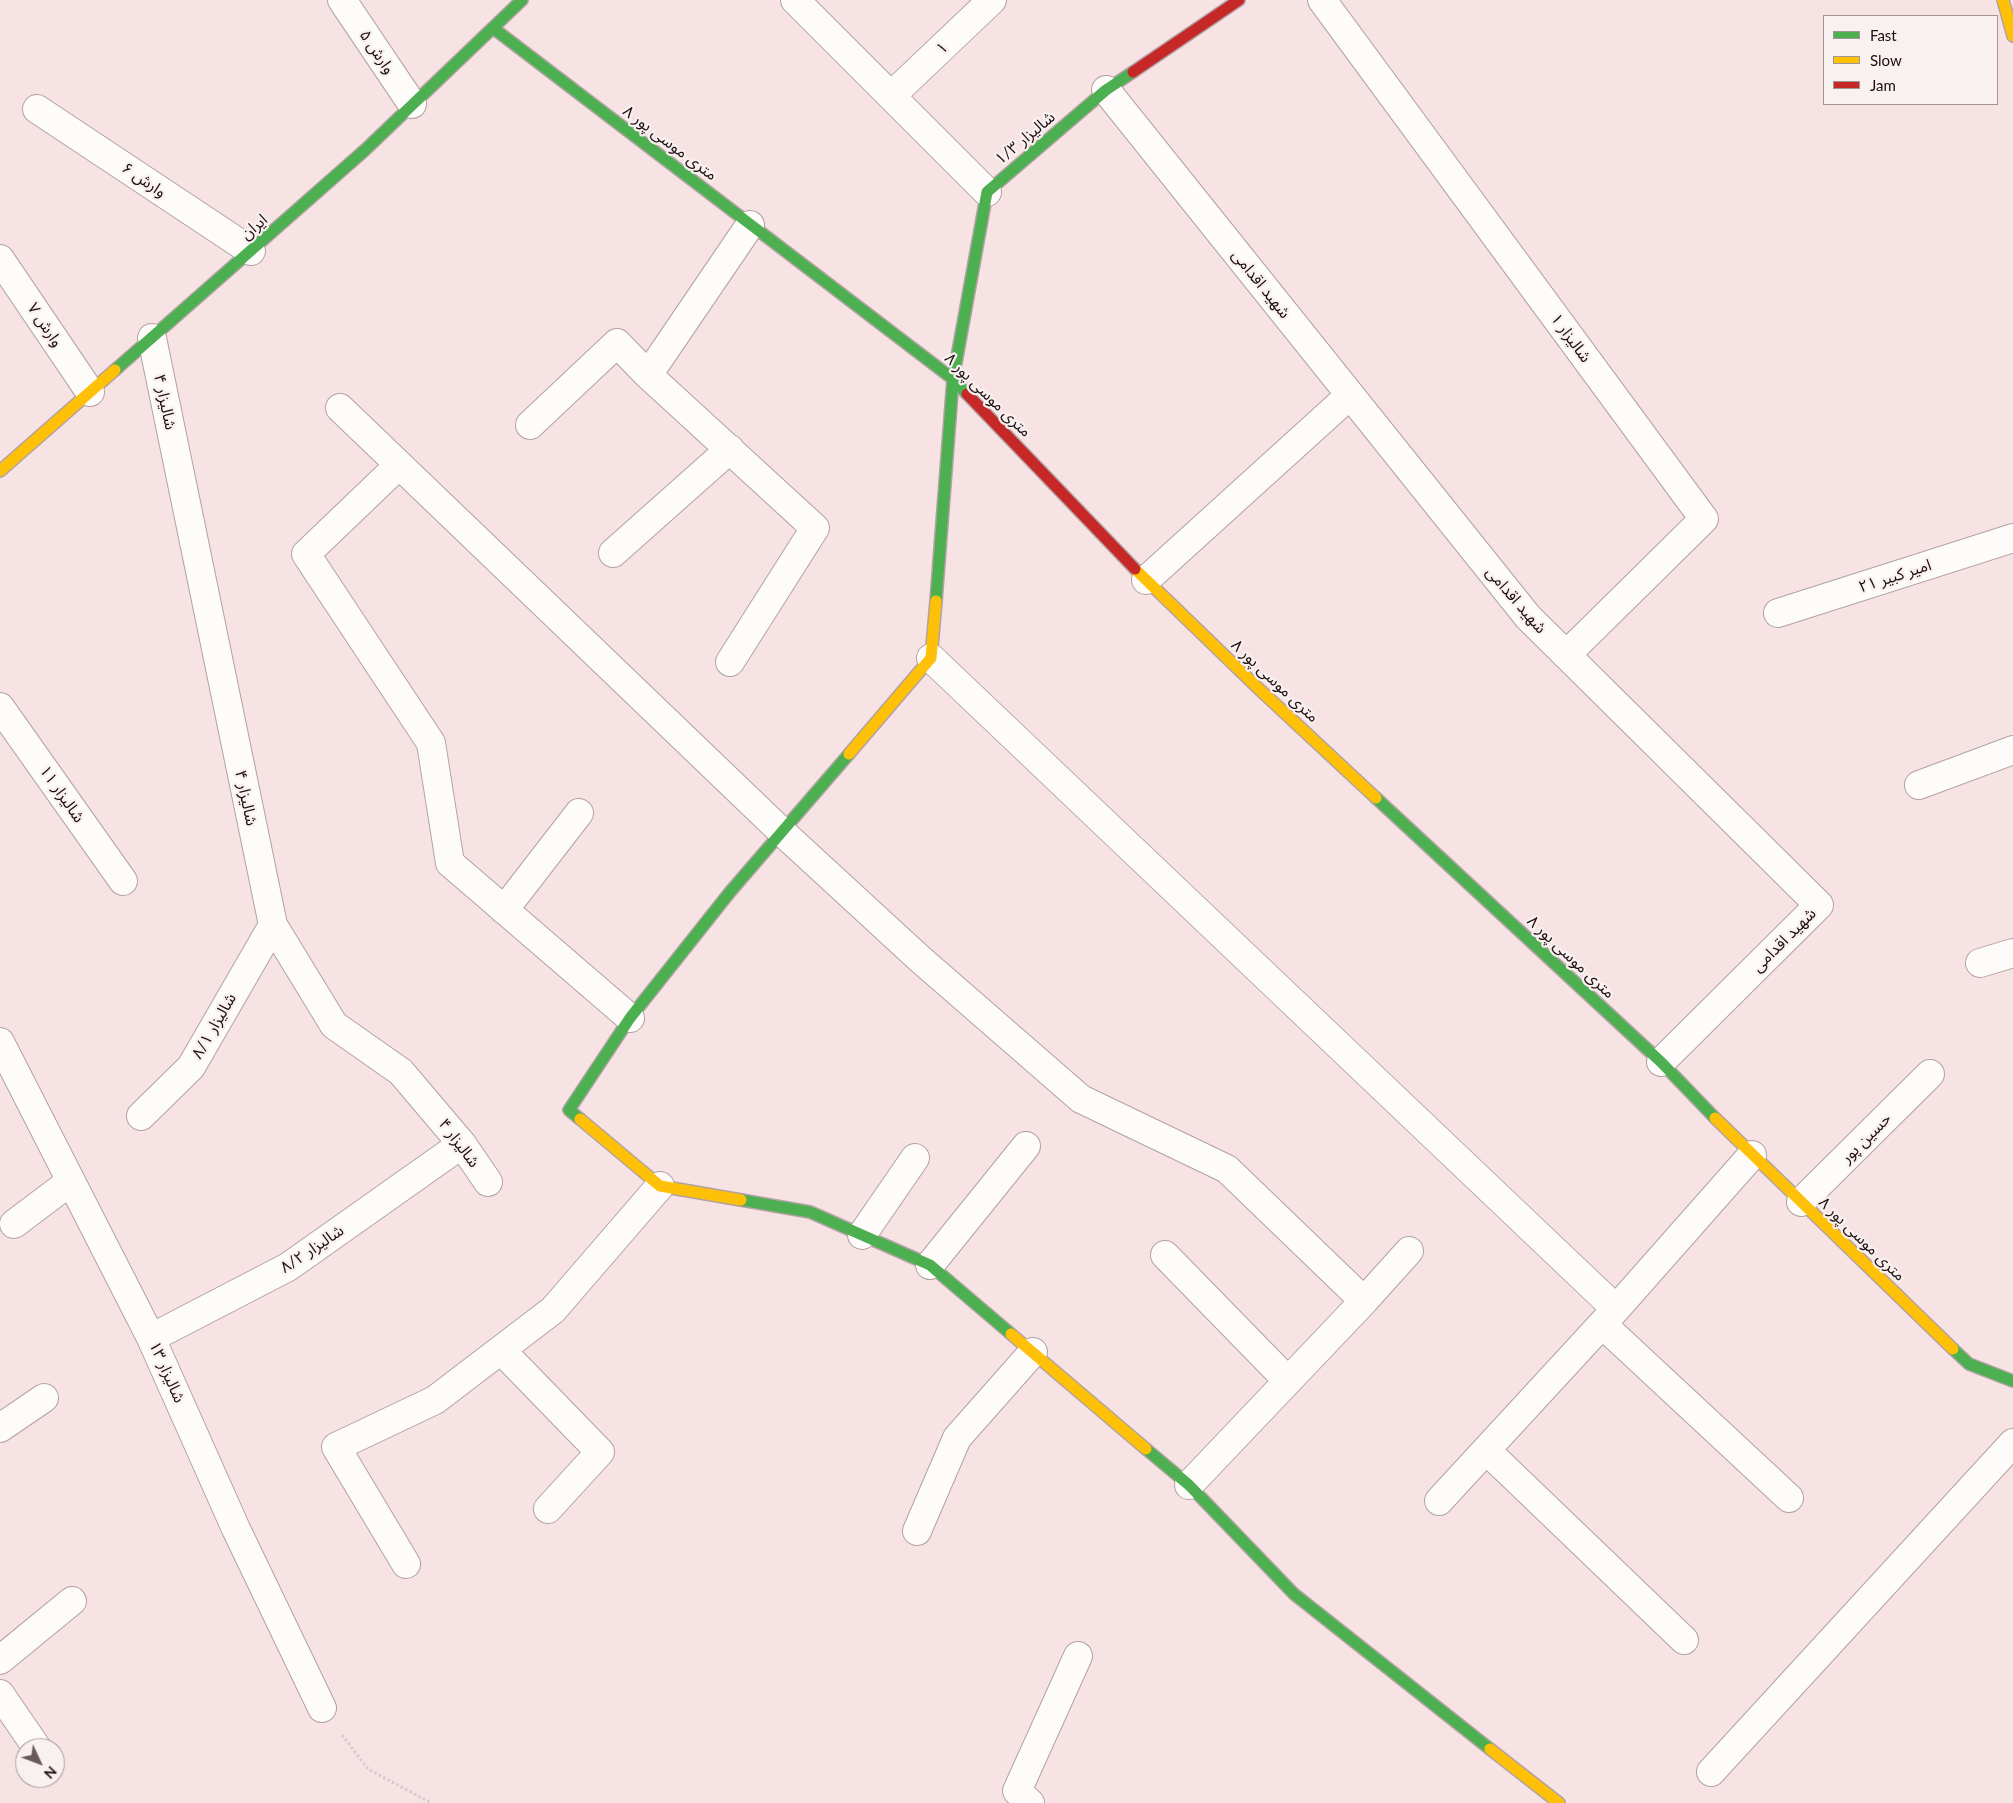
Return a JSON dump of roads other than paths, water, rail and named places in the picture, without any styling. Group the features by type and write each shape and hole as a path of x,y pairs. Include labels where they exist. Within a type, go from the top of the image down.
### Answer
{"street":[{"name":"وارش ۵","path":"342,0 412,104"},
{"name":"ایران","path":"0,471 366,150 522,0"},
{"path":"795,0 987,192 953,379 931,658 730,892 630,1018 569,1110 660,1186 810,1212 930,1265 1189,1485 1294,1594 1559,1803"},
{"name":"۱","path":"891,96 992,0"},
{"name":"شالیزار ۱/۳","path":"987,192 1106,90 1239,0"},
{"name":"شاليزار ۱","path":"1322,0 1704,519 1566,655"},
{"path":"2003,0 2013,36"},
{"name":"۸ متری موسی پور","path":"492,28 953,379 1146,580 1259,689 1661,1062 1752,1155 1969,1364 2013,1381"},
{"name":"شهید اقدامی","path":"1106,90 1528,618 1819,905 1661,1062"},
{"name":"وارش ۶","path":"37,108 251,251"},
{"path":"648,375 750,225"},
{"name":"وارش ۷","path":"0,259 90,392"},
{"name":"شالیزار ۴","path":"152,338 273,925 334,1025 401,1072 462,1144 488,1182"},
{"path":"530,425 617,343 648,375 815,528 730,662"},
{"path":"1146,580 1350,395"},
{"path":"340,408 782,832 920,959 1081,1099 1227,1169 1364,1301"},
{"path":"613,553 730,449"},
{"path":"399,465 306,554 430,743 450,863 630,1018"},
{"name":"امیر کبیر ۲۱","path":"1778,613 2013,538"},
{"path":"931,658 1609,1316 1789,1498"},
{"name":"شالیزار ۱۱","path":"0,706 124,881"},
{"path":"1919,785 2013,750"},
{"path":"504,910 579,813"},
{"name":"شالیزار ۸/۱","path":"140,1116 190,1067 273,925"},
{"path":"1980,963 2013,952"},
{"name":"شالیزار ۱۳","path":"1,1047 152,1338 236,1529 322,1708"},
{"name":"حسین پور","path":"1801,1202 1930,1074"},
{"name":"شالیزار ۸/۲","path":"152,1338 288,1267 462,1144"},
{"path":"930,1265 1026,1146"},
{"path":"1439,1501 1609,1316 1752,1155"},
{"path":"862,1235 915,1158"},
{"path":"14,1224 71,1181"},
{"path":"406,1564 336,1448 434,1400 554,1310 660,1186"},
{"path":"1189,1485 1364,1301 1409,1250"},
{"path":"1165,1256 1288,1381"},
{"path":"501,1350 600,1452 548,1509"},
{"path":"917,1531 957,1438 1032,1352"},
{"path":"0,1428 44,1398"},
{"path":"1711,1772 2013,1443"},
{"path":"1486,1450 1684,1640"},
{"path":"0,1660 72,1601"},
{"path":"1024,1797 1078,1656"},
{"path":"0,1694 30,1738"}]}
